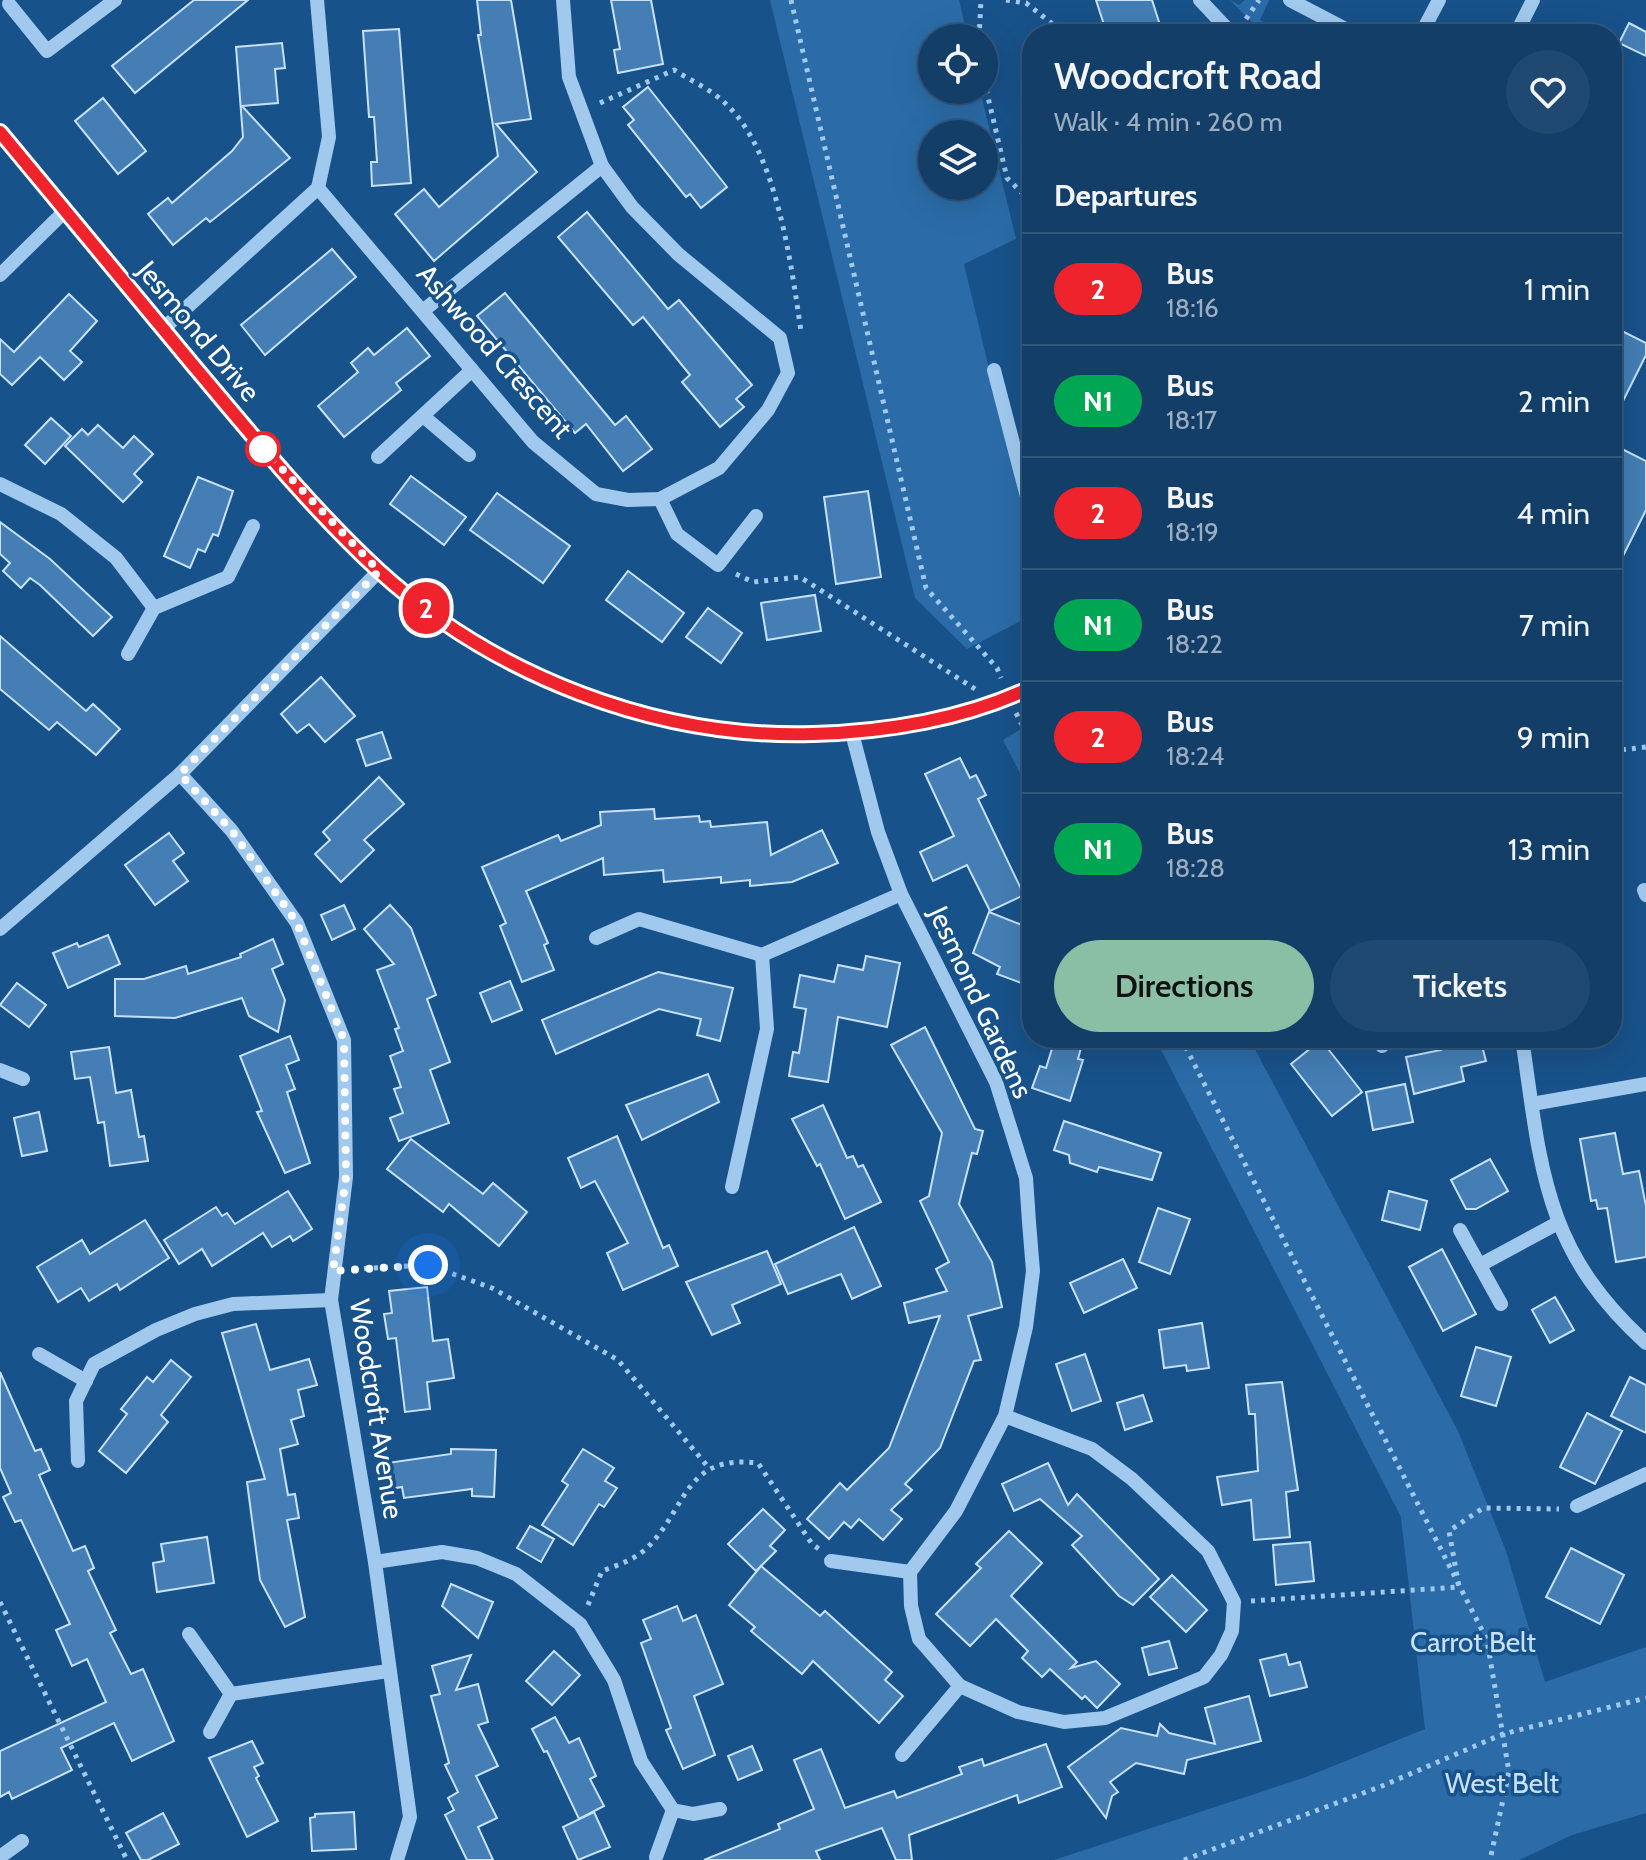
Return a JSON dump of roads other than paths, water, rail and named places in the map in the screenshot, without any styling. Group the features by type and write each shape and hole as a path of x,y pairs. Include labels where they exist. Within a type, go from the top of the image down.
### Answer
{"street":[{"path":"9,4 47,51 115,0"},
{"path":"163,329 318,188 329,137 317,0"},
{"path":"424,310 602,166 569,77 563,0"},
{"path":"1200,0 1223,24"},
{"path":"1290,0 1336,24"},
{"path":"1426,24 1439,0"},
{"path":"1521,24 1533,0"},
{"name":"Jesmond Drive","path":"0,132 272,459 379,571 448,625 527,671 652,719 758,736 852,733 924,721 1002,700 1022,691"},
{"name":"Ashwood Crescent","path":"318,188 533,442 596,494 628,500 660,499 719,468 768,410 788,373 780,338 678,254 632,207 602,166"},
{"path":"0,275 65,211"},
{"path":"378,457 472,370"},
{"path":"994,370 1022,478"},
{"path":"423,416 469,455"},
{"path":"0,484 61,514 116,558 154,608"},
{"path":"660,499 677,534 718,565 756,516"},
{"path":"128,654 154,608 228,577 253,526"},
{"path":"0,929 180,774 379,571"},
{"name":"Jesmond Gardens","path":"852,733 878,832 901,894 996,1082 1026,1178 1033,1271 1026,1327 1005,1416 956,1511 910,1572"},
{"name":"Woodcroft Avenue","path":"180,774 232,831 297,923 344,1040 346,1177 331,1300 375,1562 410,1817 397,1860"},
{"name":"Jesmond Gardens","path":"762,955 901,894"},
{"path":"596,938 639,919 762,955 767,1029 732,1187"},
{"path":"1524,1048 1542,1172 1556,1224 1582,1270 1616,1316 1646,1343"},
{"path":"0,1070 23,1079"},
{"path":"1532,1104 1646,1084"},
{"path":"1480,1265 1556,1224"},
{"path":"1460,1230 1501,1304"},
{"path":"78,1461 76,1401 94,1364 156,1330 195,1314 233,1304 331,1300"},
{"path":"39,1354 86,1381"},
{"path":"831,1561 910,1572 911,1606 919,1639 960,1686 1018,1712 1064,1722 1105,1718 1204,1677 1221,1655 1232,1631 1234,1602 1208,1551 1132,1479 1092,1449 1005,1416"},
{"path":"1577,1506 1646,1474"},
{"path":"375,1562 442,1552 477,1558 516,1574 580,1624 614,1680 641,1761 673,1810 693,1814 720,1809"},
{"path":"189,1634 231,1694"},
{"path":"231,1694 388,1671"},
{"path":"902,1755 960,1686"},
{"path":"210,1732 231,1694"},
{"path":"656,1857 673,1810"},
{"path":"0,1857 22,1841"}],"park label":[{"name":"Carrot Belt","path":"1473,1642"},
{"name":"West Belt","path":"1502,1783"}]}
